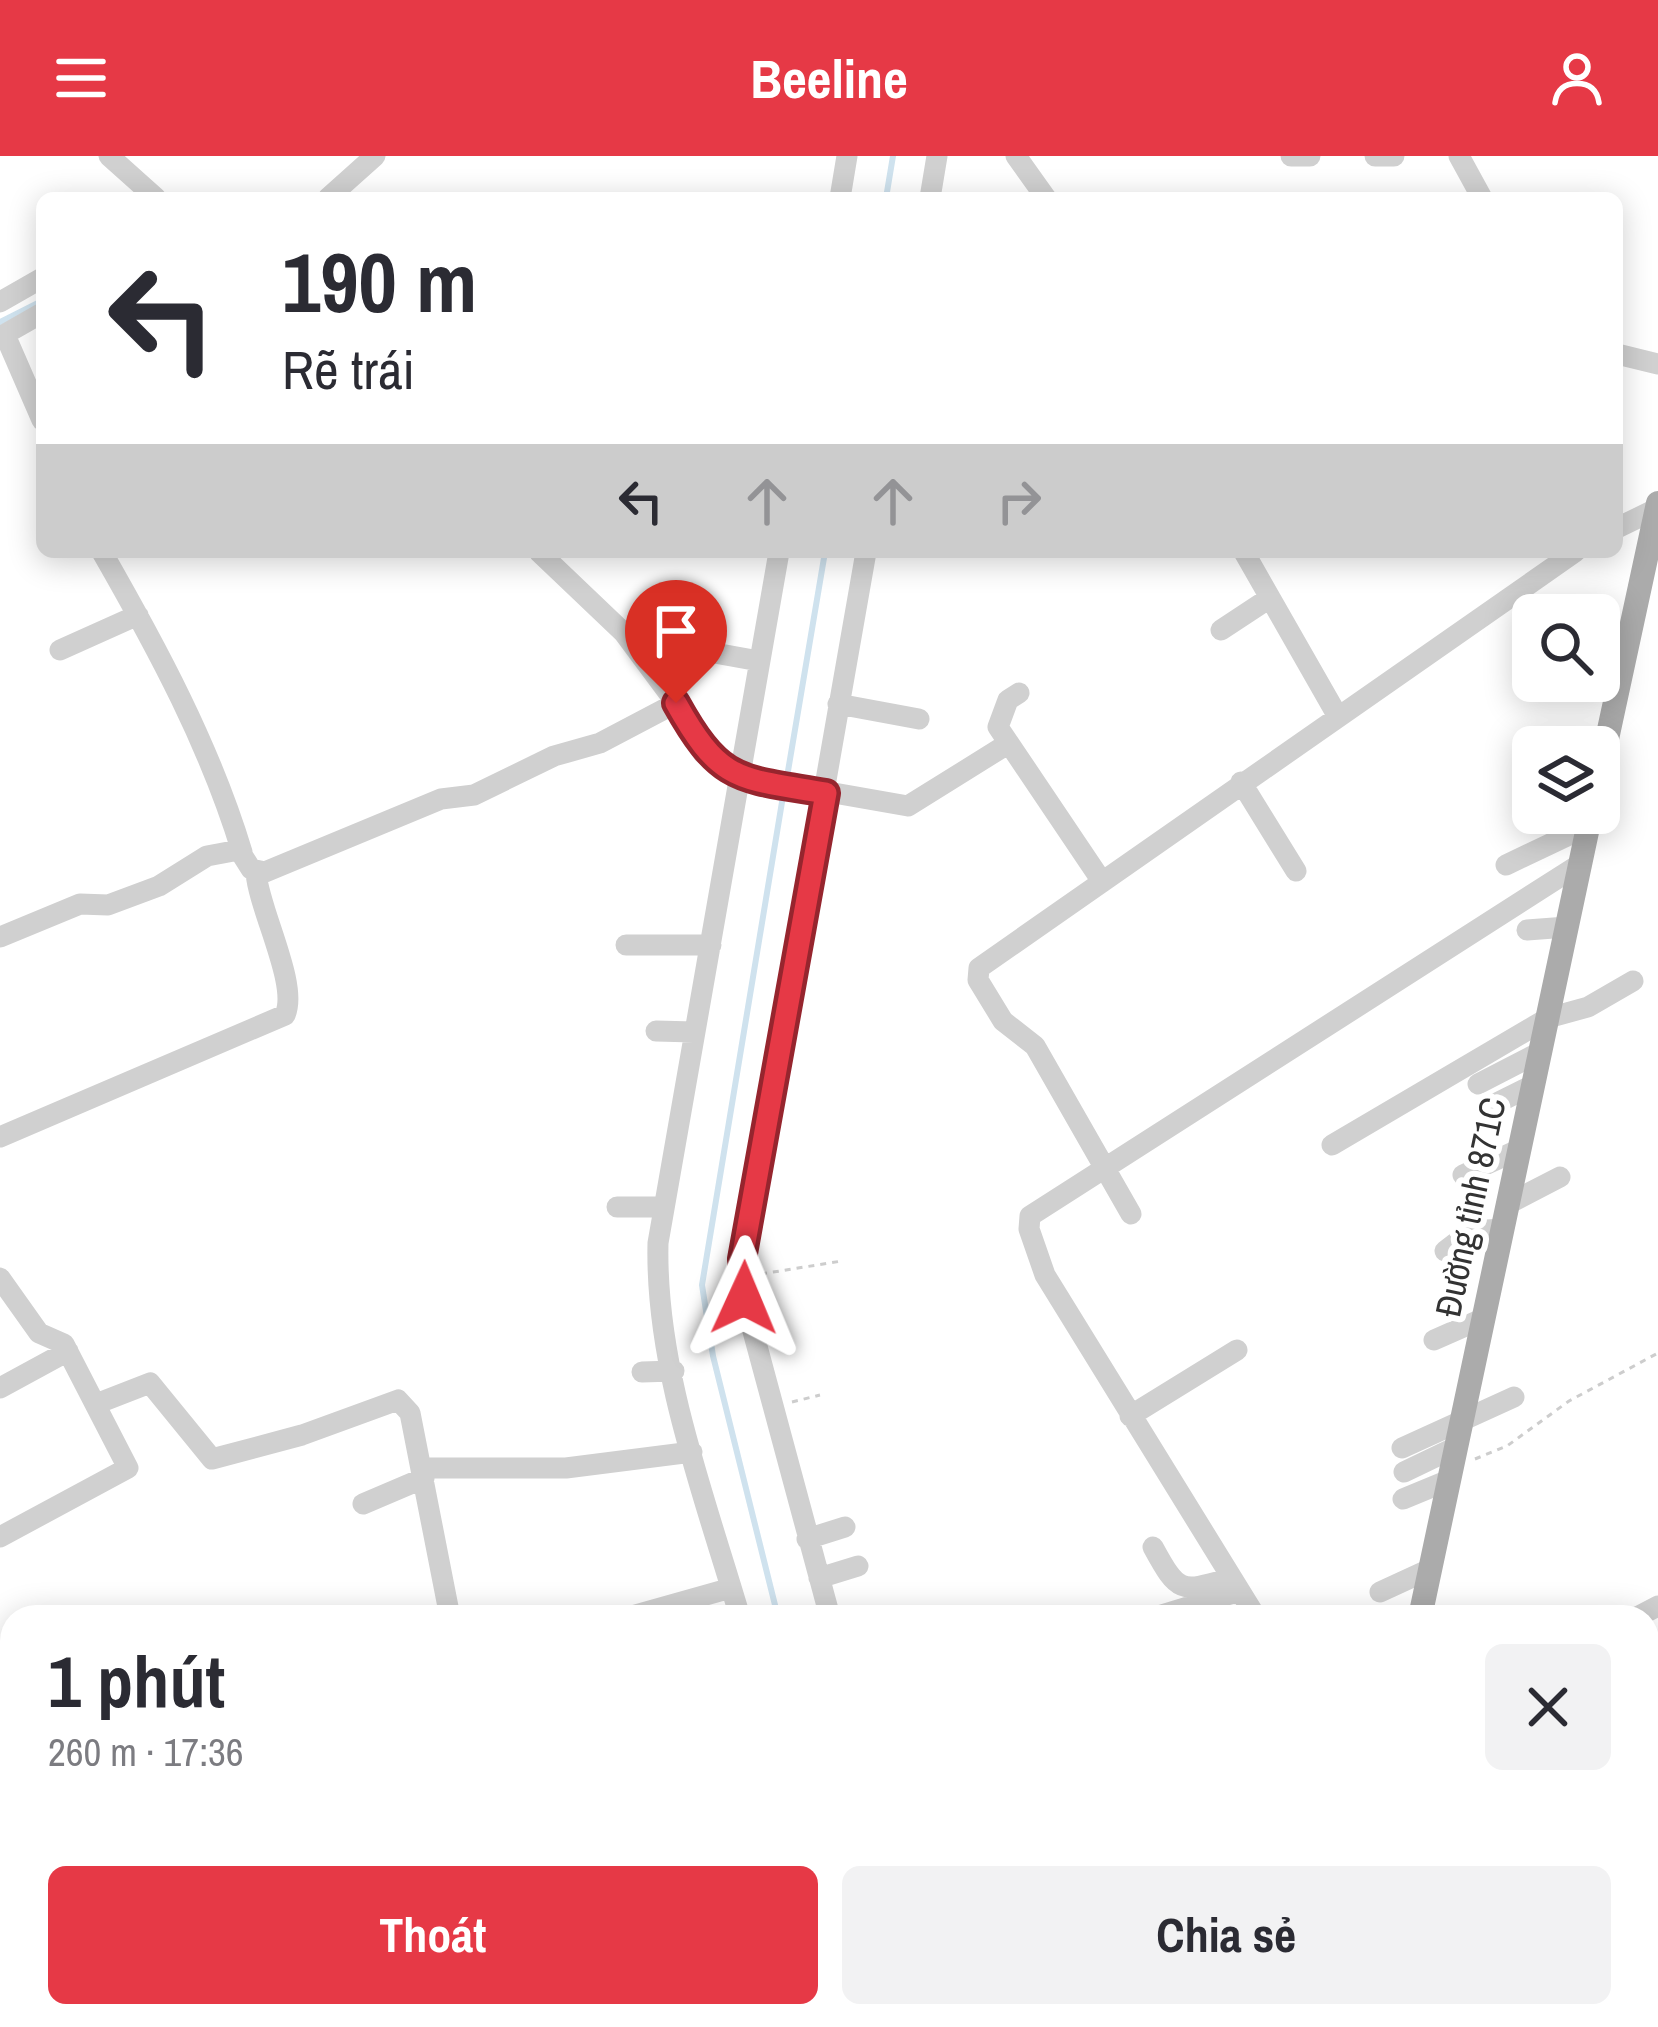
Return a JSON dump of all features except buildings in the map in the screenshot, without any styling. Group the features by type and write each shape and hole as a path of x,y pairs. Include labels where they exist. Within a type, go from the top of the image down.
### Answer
{"main road":[{"path":"1610,726 1657,506"},
{"name":"Đường tỉnh 871C","path":"1422,1605 1587,834"}],"street":[{"path":"110,156 145,192"},
{"path":"335,192 375,156"},
{"path":"841,192 847,156"},
{"path":"931,192 937,156"},
{"path":"1291,156 1310,156"},
{"path":"1375,156 1394,156"},
{"path":"1459,156 1478,192"},
{"path":"1018,157 1042,192"},
{"path":"0,302 36,281"},
{"path":"36,316 2,336 36,407"},
{"path":"1623,355 1658,364"},
{"path":"1623,525 1657,506"},
{"path":"0,1137 285,1015 290,1004 258,896 256,873 242,852 224,794 105,558"},
{"path":"545,558 624,633 676,703 704,753 743,777 916,805 994,748 1006,745"},
{"path":"736,1605 674,1371 659,1283 661,1207 743,777 778,558"},
{"path":"827,1605 742,1279 865,558"},
{"path":"1247,558 1337,715"},
{"path":"1131,1214 1035,1046 1004,1021 977,974 1013,940 1566,558"},
{"path":"1221,630 1268,599"},
{"path":"60,650 138,615"},
{"path":"709,652 759,661"},
{"path":"1019,693 998,717 1006,745 1101,880"},
{"path":"256,873 441,799 474,795 554,756 600,743 676,703"},
{"path":"838,704 919,719"},
{"path":"1241,782 1296,871"},
{"path":"1506,865 1563,834"},
{"path":"0,937 75,905 108,905 159,886 219,850 242,852"},
{"path":"1248,1605 1045,1275 1029,1229 1034,1211 1580,864"},
{"path":"1527,930 1567,927"},
{"path":"626,946 711,945"},
{"path":"1332,1144 1548,1018 1588,1007 1633,981"},
{"path":"656,1031 694,1032"},
{"path":"1478,1084 1540,1052"},
{"path":"1485,1109 1533,1084"},
{"path":"1463,1174 1520,1149"},
{"path":"1445,1251 1560,1178"},
{"path":"617,1207 661,1207"},
{"path":"0,1278 39,1333 57,1338 68,1351 128,1468 0,1537"},
{"path":"1434,1340 1484,1318"},
{"path":"1130,1416 1237,1350"},
{"path":"0,1388 68,1351"},
{"path":"642,1372 674,1371"},
{"path":"96,1404 150,1383 212,1459 302,1435 398,1400 410,1413 448,1605"},
{"path":"1402,1448 1514,1397"},
{"path":"363,1504 423,1473 566,1468 692,1452"},
{"path":"1404,1472 1452,1465"},
{"path":"1403,1498 1452,1465"},
{"path":"807,1539 845,1527"},
{"path":"1153,1547 1173,1584 1182,1588 1236,1585"},
{"path":"819,1578 858,1566"},
{"path":"1380,1592 1430,1569"},
{"path":"1185,1605 1236,1585"},
{"path":"671,1605 731,1588"}],"path":[{"path":"742,1279 799,1264 842,1261"},
{"path":"1452,1465 1507,1446 1570,1401 1658,1353"},
{"path":"772,1406 820,1395"}],"waterway":[{"path":"887,192 893,156"},
{"path":"0,322 36,304"},
{"path":"787,777 824,558"},
{"path":"775,1605 713,1356 702,1285 784,790"}],"route":[{"path":"676,703 704,753 738,776 826,793 742,1259 744,1298"}]}
